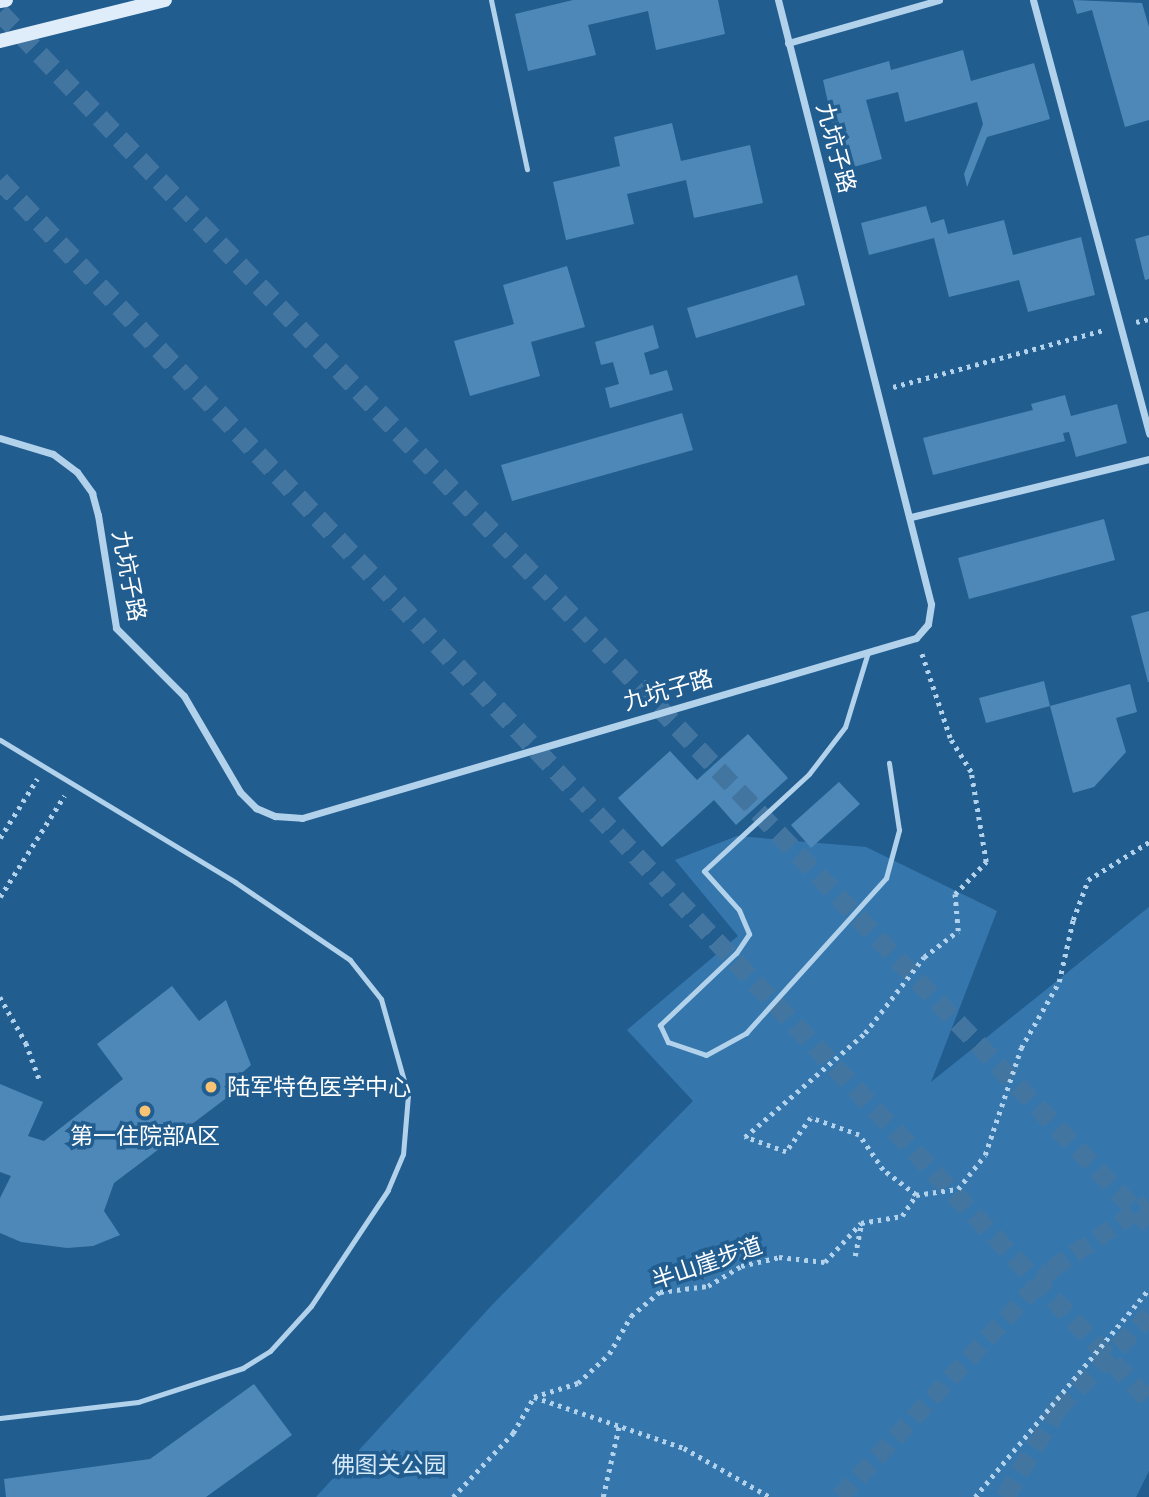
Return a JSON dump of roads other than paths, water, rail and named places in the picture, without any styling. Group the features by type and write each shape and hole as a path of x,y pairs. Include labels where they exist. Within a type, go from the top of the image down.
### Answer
{"main road":[{"path":"0,2 6,0"},
{"path":"0,41 165,0"}],"street":[{"name":"九坑子路","path":"0,438 53,454 77,472 92,494 98,515 116,628 184,696 240,792 256,808 275,816 302,818 916,638 928,624 931,604 879,390 778,0"},
{"path":"788,43 939,0"},
{"path":"1033,0 1149,434"},
{"path":"911,517 1149,459"}],"lane":[{"path":"491,0 527,169"},
{"path":"868,652 845,727 809,774 704,871 739,910 749,934 736,953 660,1026 668,1042 706,1055 746,1033 886,878 899,830 889,763"},
{"path":"0,740 235,882 351,960 367,976 381,999 404,1070 407,1123 402,1154 388,1190 311,1306 271,1351 243,1368 138,1402 0,1418"}],"tunnel":[{"path":"0,12 1149,1224"},
{"path":"0,180 1149,1400"},
{"path":"840,1497 1052,1269 1149,1203"},
{"path":"1005,1497 1057,1409 1149,1315"}],"place":[{"name":"陆军特色医学中心","path":"211,1087"},
{"name":"第一住院部A区","path":"145,1111"}],"park label":[{"name":"佛图关公园","path":"389,1465"}]}
